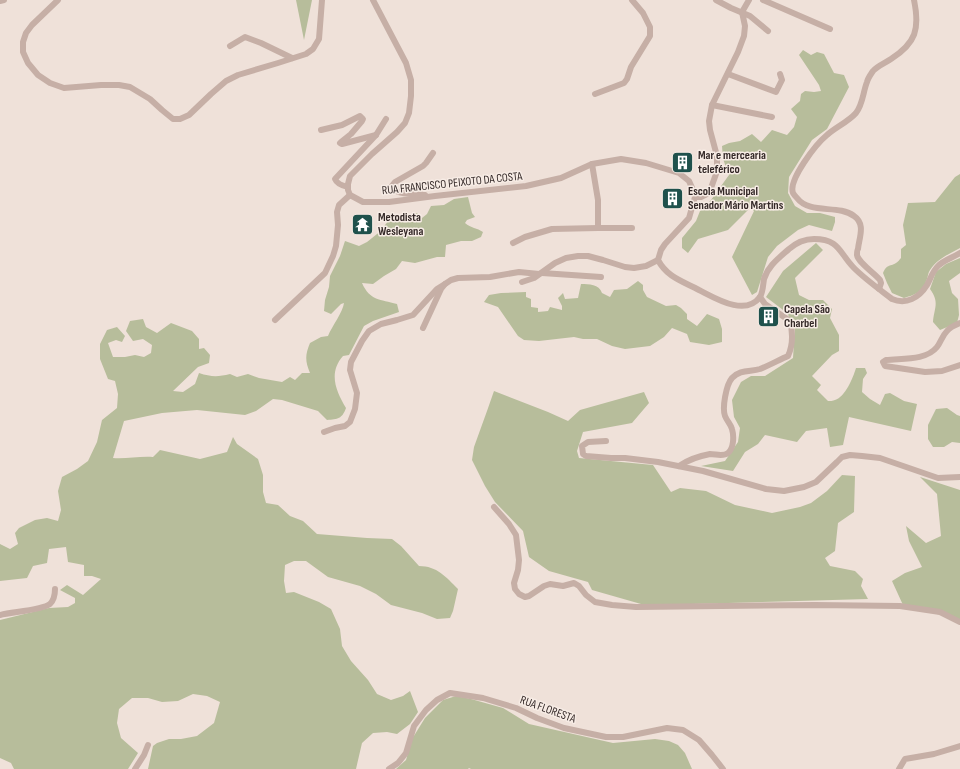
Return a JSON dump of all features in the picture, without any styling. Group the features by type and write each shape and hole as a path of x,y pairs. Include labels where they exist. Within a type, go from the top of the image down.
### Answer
{"street":[{"path":"58,0 32,25 26,33 23,42 23,52 28,63 38,75 50,83 64,88 101,85 119,85 130,88 150,99 173,119 180,119 189,115 221,85 238,74 306,54 312,49 319,39 322,0"},
{"path":"275,320 325,273 336,246 338,225 337,212 339,205 350,195 348,184 350,176 397,132 405,123 409,113 411,80 406,63 373,0"},
{"path":"595,94 624,83 631,67 650,36 650,27 643,13 632,0"},
{"path":"716,0 750,16 768,31"},
{"path":"749,0 742,12 745,26 744,36 728,74 712,105 709,121 717,156 717,168 711,188 707,194 702,197 695,197 689,218 661,250 658,260 662,267 668,274 713,297 731,305 740,306 750,304 760,297 765,277 774,261 794,245 813,239 824,240 834,244 840,249 853,267 879,289 892,299 902,302 910,300 921,293 931,274 943,261 960,253"},
{"path":"762,0 830,29"},
{"path":"879,289 881,283 880,280 859,260 857,255 862,229 859,221 854,215 843,211 811,207 800,202 793,193 793,183 809,155 826,135 849,120 856,113 860,106 867,80 874,70 902,52 913,38 917,25 914,0"},
{"path":"230,46 245,37 292,58"},
{"path":"728,74 776,92 782,80 780,74"},
{"path":"712,105 772,117"},
{"path":"321,130 342,125 360,116 363,119 362,121 351,134 340,143 342,144 376,134"},
{"path":"348,187 339,184 335,179 376,134 386,119"},
{"path":"433,153 423,166 395,182 391,187 396,191 404,193 435,196"},
{"name":"RUA FRANCISCO PEIXOTO DA COSTA","path":"350,195 363,202 389,202 526,186 560,178 592,164 621,159 646,163 679,173 689,181 695,197"},
{"path":"592,164 598,200 598,228"},
{"path":"513,243 525,237 552,229 632,228"},
{"path":"522,282 534,278 555,263 566,258 578,256 595,258 625,267 634,268 646,266 658,260"},
{"path":"324,432 345,426 350,422 355,409 357,394 350,370 351,362 369,331 380,324 413,315 437,289 451,280 458,278 490,277 519,272 600,277"},
{"path":"423,328 441,289 445,284"},
{"path":"679,466 687,461 710,454 723,455 731,449 733,442 732,428 724,415 724,400 731,378 739,373 759,369 788,356 792,347 790,321 765,304 760,297"},
{"path":"960,322 946,331 936,348 930,353 913,358 886,360 883,362 885,366 925,372 942,371 960,365"},
{"path":"606,441 588,442 582,446 583,454 586,456 625,458 679,466 703,471 766,490 784,491 804,487 816,482 842,458 850,455 880,458 938,478 960,478"},
{"path":"494,507 509,524 516,535 519,560 514,583 515,589 519,594 525,597 550,584 563,586 574,583 595,602 612,605 900,606 940,612 960,622"},
{"path":"0,615 43,607 50,604 55,597 56,589"},
{"name":"RUA FLORESTA","path":"389,769 398,763 406,753 414,726 426,710 437,700 450,693 483,698 516,708 564,728 606,737 623,737 646,734 667,728 683,730 699,740 723,769"},
{"path":"134,769 144,755 148,745"},
{"path":"900,769 905,759 934,754 960,746"}],"green space":[{"path":"296,0 312,0 304,40"},
{"path":"803,50 811,55 817,52 824,54 834,73 844,75 849,87 827,129 812,140 789,177 788,193 795,206 807,213 820,213 835,217 835,222 832,231 809,225 798,230 777,246 768,257 757,292 752,295 732,257 754,211 750,208 728,230 698,239 688,253 682,248 682,238 696,221 700,211 711,200 729,175 723,159 722,146 740,141 752,134 761,142 772,130 787,135 794,127 797,117 791,109 800,101 801,94 805,91 821,91 819,85 799,55"},
{"path":"960,174 960,248 944,257 933,266 923,287 918,292 904,298 892,293 883,273 887,267 897,263 901,258 901,249 906,245 903,225 908,203 935,202 955,177"},
{"path":"468,197 472,213 475,217 467,220 465,223 483,232 481,237 472,241 461,241 446,245 445,257 437,257 415,263 402,261 396,269 373,284 362,283 368,293 372,296 397,304 399,312 373,321 364,326 349,355 343,356 338,362 335,382 339,395 346,408 343,414 337,419 327,420 318,411 282,400 273,399 256,411 245,415 197,410 162,413 124,421 113,458 153,457 160,450 200,459 227,452 233,437 237,444 258,459 263,475 263,492 266,503 278,505 290,516 303,521 317,534 392,539 401,546 419,566 431,568 445,576 458,589 450,618 437,619 422,613 391,605 376,594 360,586 328,577 306,561 294,561 285,565 284,581 286,593 294,592 319,602 331,609 340,629 342,646 351,661 368,680 377,694 391,700 403,696 410,691 418,712 410,724 397,734 387,732 373,733 362,743 356,769 148,769 153,746 169,739 181,739 197,736 214,723 220,702 207,696 193,694 178,701 162,702 148,698 132,698 119,709 117,723 121,738 138,753 128,769 14,769 11,763 0,758 0,620 49,608 68,607 75,603 75,598 60,590 67,585 83,595 101,579 92,576 84,576 84,565 68,562 66,547 49,549 47,563 33,566 27,578 0,581 0,544 10,549 18,544 15,533 19,528 35,520 47,518 58,521 61,510 58,491 62,477 88,461 97,442 102,420 117,408 118,394 115,381 108,379 100,359 100,344 107,330 117,327 125,336 122,342 116,340 108,343 113,357 135,355 144,357 151,353 152,345 143,339 133,341 126,331 130,321 143,319 146,327 157,333 171,323 192,331 199,339 199,349 204,348 210,355 209,363 198,367 173,391 183,392 195,384 199,373 214,376 230,374 237,377 248,374 259,378 282,382 290,377 295,380 302,373 310,373 306,358 310,343 321,337 328,336 343,307 344,303 331,314 324,311 330,276 340,256 345,241 359,246 367,242 382,230 391,218 417,213 422,218 427,214 431,206 444,205 454,199"},
{"path":"816,243 823,250 795,278 799,295 809,300 823,300 832,309 830,318 839,335 839,351 832,355 812,376 821,385 817,390 828,401 835,400 842,395 851,382 856,368 865,368 867,373 863,379 862,392 870,399 880,405 885,394 890,393 904,401 917,404 911,431 849,417 843,445 830,447 827,428 806,431 797,442 765,435 758,444 745,452 733,471 701,466 725,461 738,442 740,428 734,417 732,400 741,382 751,376 765,376 793,358 795,327 787,313 766,297 783,271"},
{"path":"960,258 960,273 949,281 952,293 958,299 959,315 957,323 940,330 933,322 936,302 930,289 936,272 946,264"},
{"path":"638,281 643,285 643,290 647,297 666,306 676,305 687,314 687,319 697,326 707,314 719,319 722,329 722,342 709,345 690,342 687,334 672,328 664,337 650,346 625,349 612,346 597,339 583,339 574,337 539,341 524,340 518,336 498,307 484,302 489,295 526,292 526,297 531,299 531,307 538,308 538,312 548,311 550,307 562,310 562,306 558,298 563,293 565,299 578,298 581,284 596,286 602,293 610,297 614,290 627,289"},
{"path":"494,391 568,421 580,410 644,392 649,403 632,423 583,432 577,451 579,458 653,465 671,492 680,488 706,491 735,505 772,513 811,503 827,491 842,475 855,476 854,512 838,523 835,551 825,558 830,566 855,571 863,579 861,586 868,599 641,604 592,590 588,582 549,571 529,557 523,531 495,502 472,460 474,447"},
{"path":"947,408 960,416 960,443 952,442 944,447 933,447 928,439 928,425 936,409"},
{"path":"920,477 960,490 960,620 903,605 892,581 905,573 922,567 909,541 906,526 926,543 941,536 937,494"},
{"path":"456,696 503,708 529,724 613,743 655,739 669,741 678,745 685,753 692,769 396,769 406,760 412,739 425,718 443,700"}],"place":[{"name":"Mar e mercearia teleférico","path":"683,162"},
{"name":"Escola Municipal Senador Mário Martins","path":"673,198"},
{"name":"Metodista Wesleyana","path":"363,224"},
{"name":"Capela São Charbel","path":"768,316"}]}
